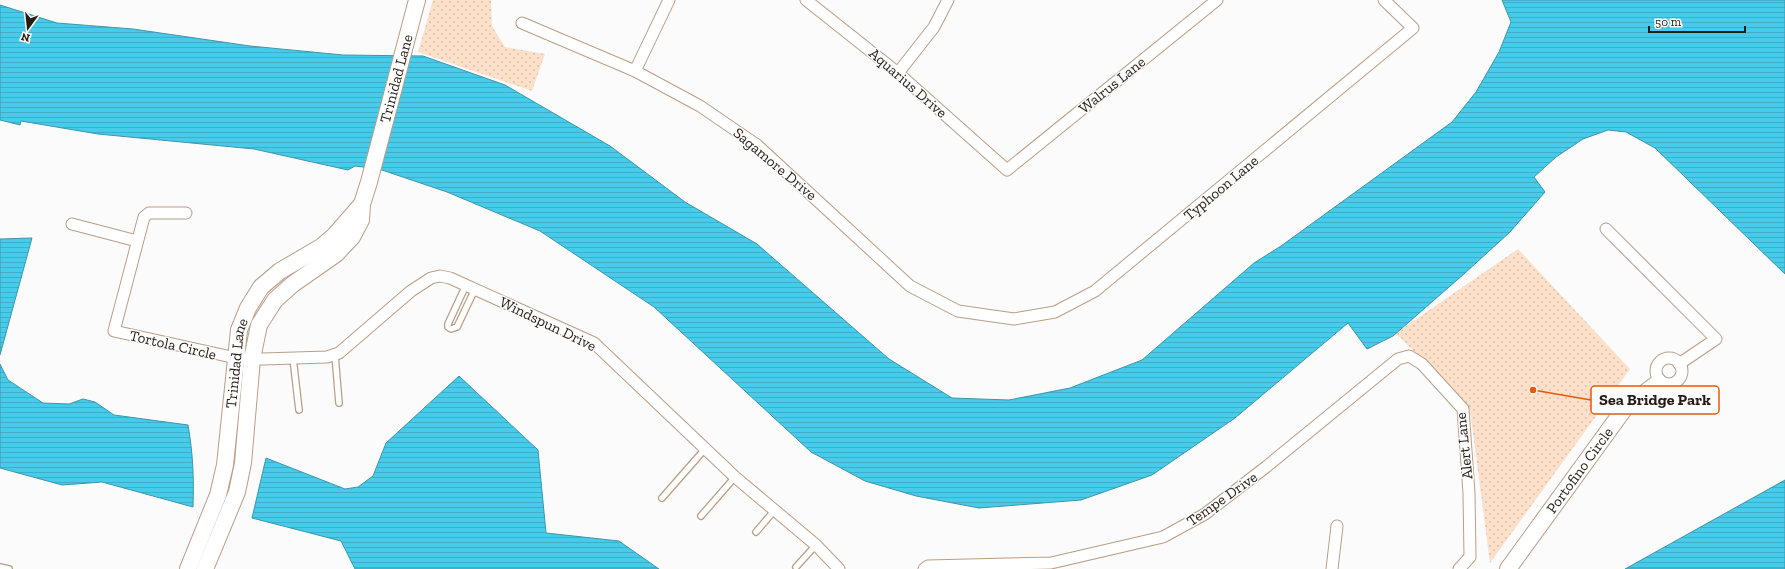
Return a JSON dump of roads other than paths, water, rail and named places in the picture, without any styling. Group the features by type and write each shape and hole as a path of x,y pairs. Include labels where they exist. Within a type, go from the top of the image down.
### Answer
{"street":[{"name":"Trinidad Lane","path":"205,569 237,492 243,462 252,359 259,325 275,300 293,284 336,254 352,237 361,220 362,204 417,0"},
{"path":"635,71 668,0"},
{"name":"Aquarius Drive","path":"806,0 898,73 1007,170"},
{"path":"898,73 934,27 948,0"},
{"name":"Walrus Lane","path":"1007,170 1217,0"},
{"name":"Typhoon Lane","path":"1014,319 1055,312 1095,291 1413,28 1384,0"},
{"name":"Sagamore Drive","path":"522,23 635,71 700,106 757,145 910,286 958,311 1014,319"},
{"name":"Trinidad Lane","path":"188,569 218,495 225,464 239,330 248,308 261,287 280,271 320,247 335,235 362,204"},
{"name":"Tortola Circle","path":"186,214 149,213 144,217 114,331 236,358 252,359"},
{"path":"72,224 137,241"},
{"path":"1606,229 1716,339 1679,364"},
{"name":"Windspun Drive","path":"335,355 411,291 431,278 440,276 450,278 594,343 735,477 816,545 839,569"},
{"path":"252,359 327,357 335,355"},
{"name":"Alert Lane","path":"1409,356 1422,364 1463,409 1470,493 1470,557 1459,569"},
{"name":"Tempe Drive","path":"926,567 1051,563 1163,537 1205,514 1266,468 1398,359 1409,356"},
{"path":"1671,359 1679,364 1682,373 1676,382 1667,384 1659,379 1656,369 1661,361 1671,359"},
{"name":"Portofino Circle","path":"1508,569 1630,401 1659,379"},
{"path":"1332,569 1337,526"}],"lane":[{"path":"470,287 456,327 451,329 448,327 448,324 470,287"},
{"path":"335,355 339,404"},
{"path":"294,358 299,410"},
{"path":"662,498 705,449"},
{"path":"701,516 735,477"},
{"path":"756,532 774,511"},
{"path":"796,567 816,545"},
{"path":"0,567 9,569"}],"water":[{"path":"1502,0 1785,0 1785,274 1655,148 1626,132 1608,130 1583,139 1556,157 1534,177 1545,192 1510,232 1393,336 1367,349 1348,323 1235,418 1152,475 1081,500 979,508 916,496 865,481 811,452 654,307 540,231 447,192 379,169 355,166 348,170 254,149 98,134 21,121 20,125 0,120 0,5 57,23 133,29 250,46 343,55 423,56 505,85 610,146 685,202 757,244 889,359 952,398 1009,400 1070,388 1142,360 1254,263 1281,246 1452,122 1476,92 1499,52 1511,22"},
{"path":"32,238 0,355 0,239"},
{"path":"0,364 8,380 43,403 69,404 83,399 95,402 114,415 188,425 193,466 193,507 102,482 62,485 0,468"},
{"path":"459,376 538,450 546,533 619,541 659,569 355,569 341,541 252,518 266,458 345,489 358,487 373,476 386,443"},
{"path":"1785,480 1785,569 1625,569"}],"place":[{"name":"Sea Bridge Park","path":"1533,390"}]}
